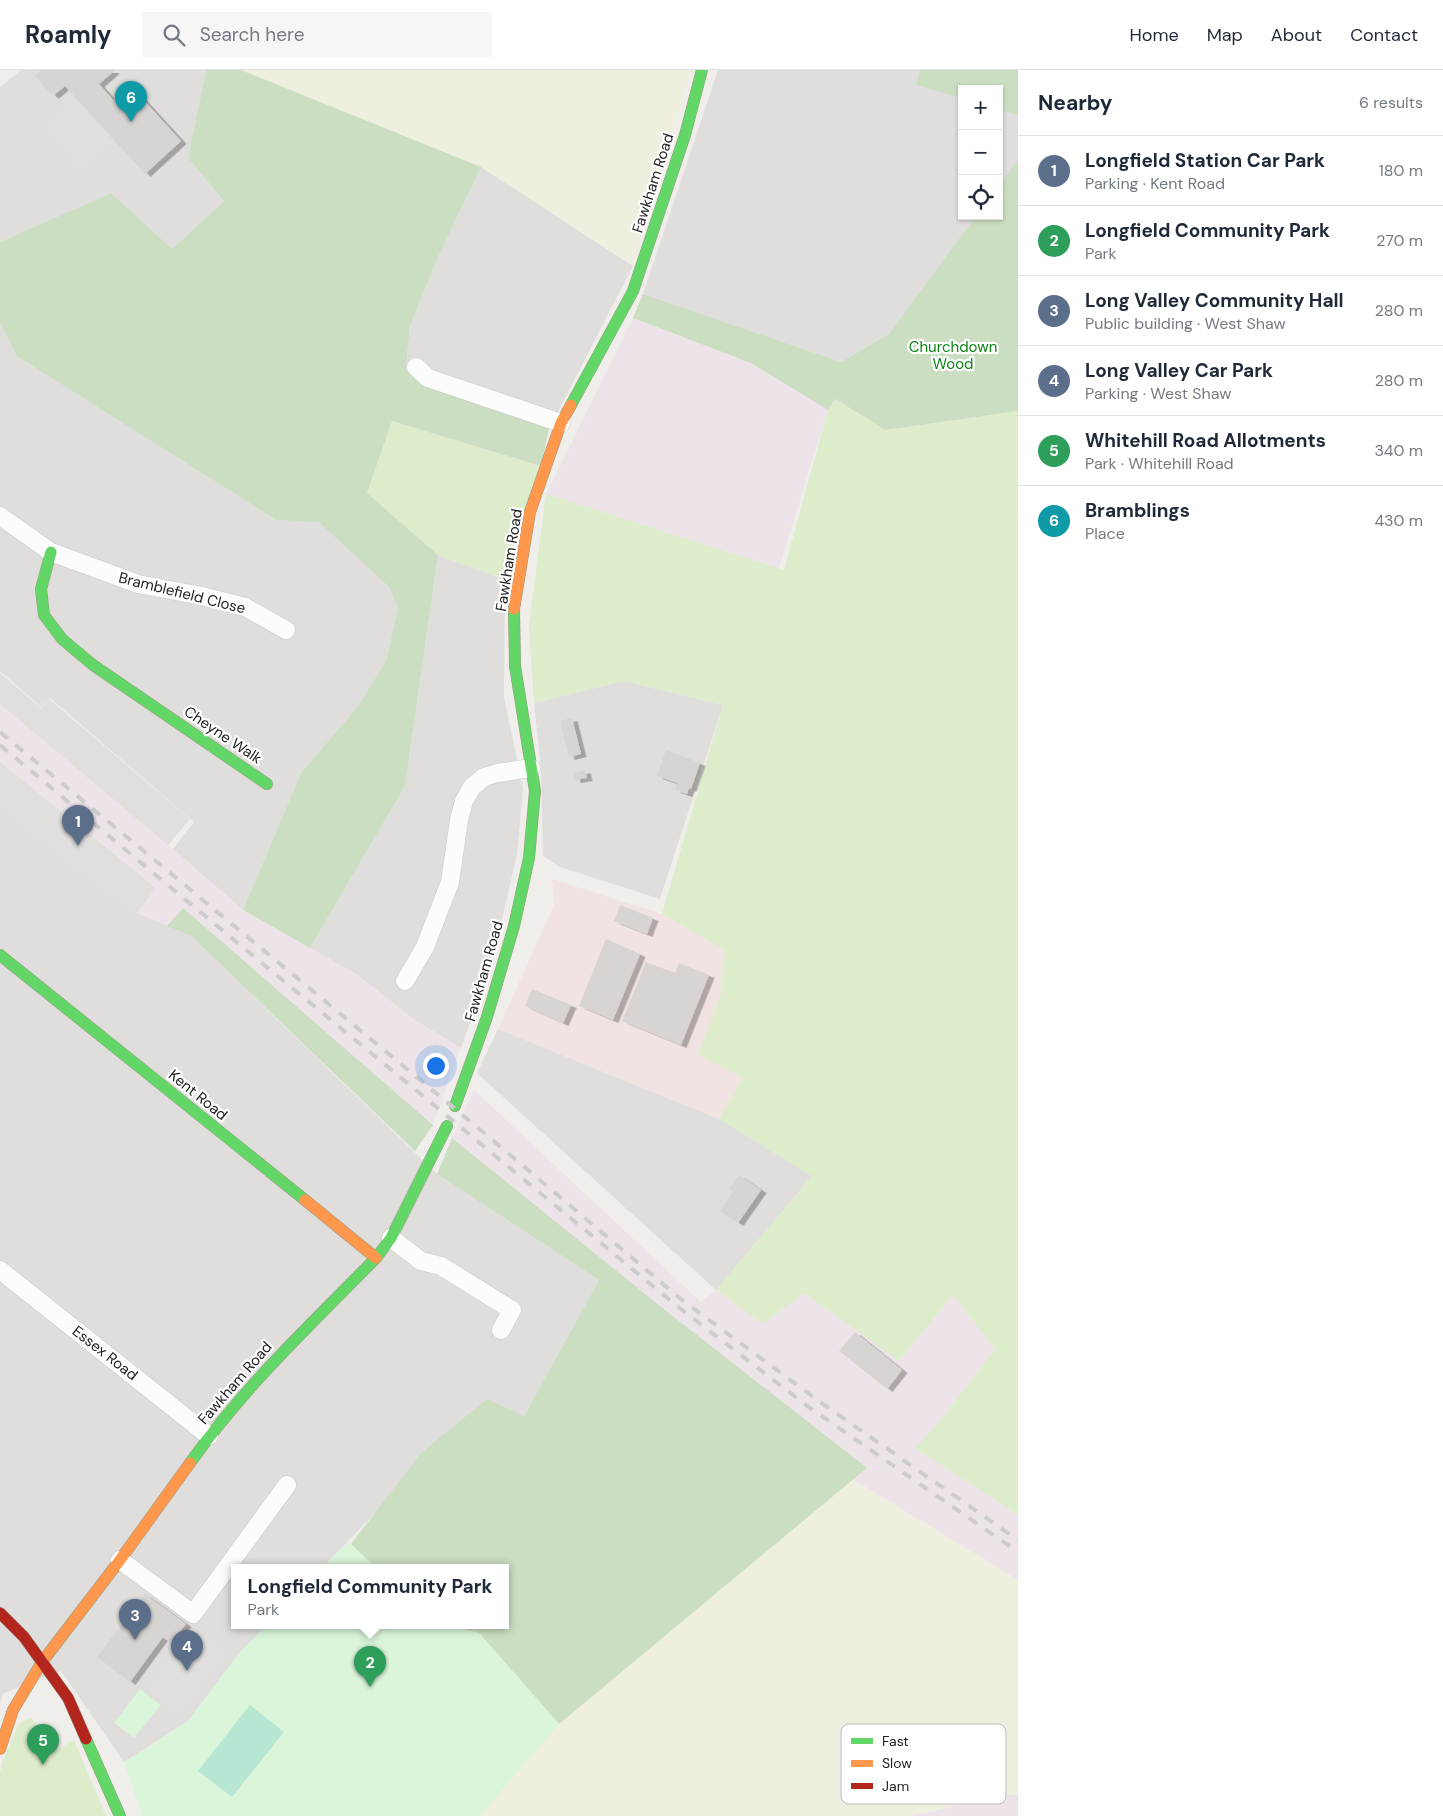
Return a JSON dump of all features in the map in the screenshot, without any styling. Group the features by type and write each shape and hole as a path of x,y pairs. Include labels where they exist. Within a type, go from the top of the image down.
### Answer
{"street":[{"name":"Fawkham Road","path":"455,1106 487,1017 514,926 529,858 535,791 515,666 514,603 530,512 561,422 633,291 685,135 702,70"},
{"path":"416,367 428,378 561,422"},
{"name":"Bramblefield Close","path":"0,516 50,552 138,584 202,596 245,608 286,630"},
{"name":"Cheyne Walk","path":"50,552 41,589 44,614 62,640 94,665 268,784"},
{"path":"405,981 425,947 450,882 459,820 464,801 472,787 484,777 531,768"},
{"name":"Kent Road","path":"0,955 376,1258"},
{"name":"Fawkham Road","path":"0,1749 13,1710 42,1662 120,1560 209,1436 266,1369 376,1258 391,1238 446,1126"},
{"path":"391,1238 421,1261 441,1266 512,1310 500,1330"},
{"name":"Essex Road","path":"0,1270 209,1436"},
{"path":"120,1560 193,1614 288,1485"},
{"path":"0,1613 24,1637 68,1698 120,1816"}],"shaded area":[{"path":"21,70 206,70 188,158 224,201 171,250 111,193 0,242 0,87"},
{"path":"718,70 920,70 917,84 958,97 958,220 976,220 889,334 841,362 643,294"},
{"path":"70,94 113,142 82,170 48,130"},
{"path":"1003,110 1018,114 1018,166 1003,185"},
{"path":"481,167 633,266 549,429 423,383 406,367 410,326 439,255"},
{"path":"633,318 751,363 828,410 779,568 546,494"},
{"path":"0,323 18,356 276,520 319,521 389,587 398,608 386,661 358,706 301,773 243,910 173,849 194,822 50,698 41,707 0,671"},
{"path":"438,555 505,580 504,697 523,789 517,854 500,928 475,1010 461,1048 416,1021 356,974 310,948 405,786"},
{"path":"0,673 41,708 49,699 190,819 168,845 0,704"},
{"path":"624,681 723,705 660,899 560,867 543,856 541,769 534,703"},
{"path":"0,704 243,910 356,974 416,1021 461,1048 433,1125 415,1151 191,936 137,913 156,888 0,762"},
{"path":"0,762 156,888 137,913 0,804"},
{"path":"0,804 137,913 191,936 437,1174 599,1280 524,1416 374,1514 326,1564 231,1564 231,1629 263,1629 240,1652 188,1721 124,1762 61,1671 4,1693 0,1703"},
{"path":"552,879 662,914 724,950 721,994 699,1055 743,1078 719,1119 498,1029 554,905"},
{"path":"498,1029 719,1119 812,1176 716,1290 477,1073"},
{"path":"474,1090 701,1302 716,1290 763,1324 804,1293 899,1361 953,1295 995,1349 939,1422 915,1448 1018,1515 1018,1580 851,1478 599,1280 437,1174"},
{"path":"195,1628 215,1646 226,1652 179,1714 148,1690"},
{"path":"1006,1795 1018,1795 1018,1816 912,1816 962,1804 1006,1804"}],"green space":[{"path":"206,70 241,70 481,167 439,255 410,326 406,367 423,383 549,429 541,466 392,421 367,493 438,555 405,786 310,948 243,910 301,773 358,706 386,661 398,608 389,587 319,522 276,520 17,356 0,323 0,242 111,193 172,249 224,201 188,158"},
{"path":"241,70 691,70 633,266 481,167"},
{"path":"920,70 1018,70 1018,115 1003,111 1003,85 958,85 958,97 916,85"},
{"name":"Churchdown Wood","path":"1018,160 1018,411 886,430 835,399 828,410 751,363 633,318 643,294 841,362 889,334 973,220 1003,220 1003,180"},
{"path":"835,399 886,430 1018,411 1018,1515 915,1448 939,1422 995,1349 953,1295 899,1361 804,1293 763,1324 716,1290 812,1176 719,1119 743,1078 698,1055 721,994 724,950 662,914 723,705 624,681 534,703 529,625 546,494 784,570 828,410"},
{"path":"392,421 541,466 500,578 438,555 367,493"},
{"path":"183,908 433,1125 415,1151 191,936 167,926"},
{"path":"452,1138 665,1310 867,1468 559,1724 479,1633 462,1629 509,1629 509,1564 372,1564 351,1544 421,1453 487,1399 524,1416 599,1280 437,1174"},
{"path":"853,1480 1018,1580 1018,1795 1006,1795 1006,1724 841,1724 841,1804 962,1804 912,1816 480,1816 559,1724"},
{"path":"348,1542 372,1564 326,1564"},
{"path":"263,1629 462,1629 479,1633 559,1724 480,1816 142,1816 124,1762 188,1721 240,1652"},
{"path":"140,1689 161,1705 134,1738 114,1723"},
{"path":"250,1705 284,1732 232,1797 198,1771"},
{"path":"32,1718 50,1750 50,1754 74,1740 106,1816 0,1816 0,1773 3,1760 19,1723"}],"building":[{"path":"41,70 113,70 99,84 113,100 119,94 129,104 139,95 181,141 145,174 65,86 53,96 35,76"},
{"path":"572,718 581,754 569,757 560,721"},
{"path":"666,750 700,763 691,789 689,788 687,794 675,790 677,783 657,776"},
{"path":"585,770 587,778 575,780 574,773"},
{"path":"620,905 653,918 647,934 614,921"},
{"path":"606,939 640,954 613,1020 579,1006"},
{"path":"646,962 675,973 679,963 709,975 681,1045 622,1021"},
{"path":"532,989 571,1005 563,1023 525,1006"},
{"path":"739,1175 761,1190 738,1223 720,1211 733,1192 729,1189"},
{"path":"855,1332 902,1370 887,1389 839,1351"},
{"path":"145,1594 186,1624 171,1643 163,1637 130,1682 97,1657"}],"railway":[{"path":"0,732 483,1132 682,1300 823,1404 1018,1540"},
{"path":"0,745 677,1306 810,1408 1018,1552"}],"traffic: fast":[{"path":"571,405 633,291 685,135 702,70"},
{"path":"51,552 41,589 44,615 62,639 93,665 267,784"},
{"path":"455,1106 487,1017 514,926 529,858 535,791 515,666 514,609"},
{"path":"0,955 305,1200"},
{"path":"190,1463 255,1382 376,1258 391,1238 447,1126"},
{"path":"86,1739 120,1816"}],"traffic: slow":[{"path":"514,609 530,512 561,423 571,405"},
{"path":"305,1200 376,1258"},
{"path":"0,1749 13,1710 42,1662 120,1560 190,1463"}],"traffic: jam":[{"path":"0,1613 24,1637 68,1698 86,1739"}],"place":[{"name":"Bramblings","path":"131,122"},
{"name":"Longfield Station Car Park","path":"78,846"},
{"name":"Long Valley Community Hall","path":"135,1640"},
{"name":"Long Valley Car Park","path":"187,1671"},
{"name":"Longfield Community Park","path":"370,1687"},
{"name":"Whitehill Road Allotments","path":"43,1765"}]}
